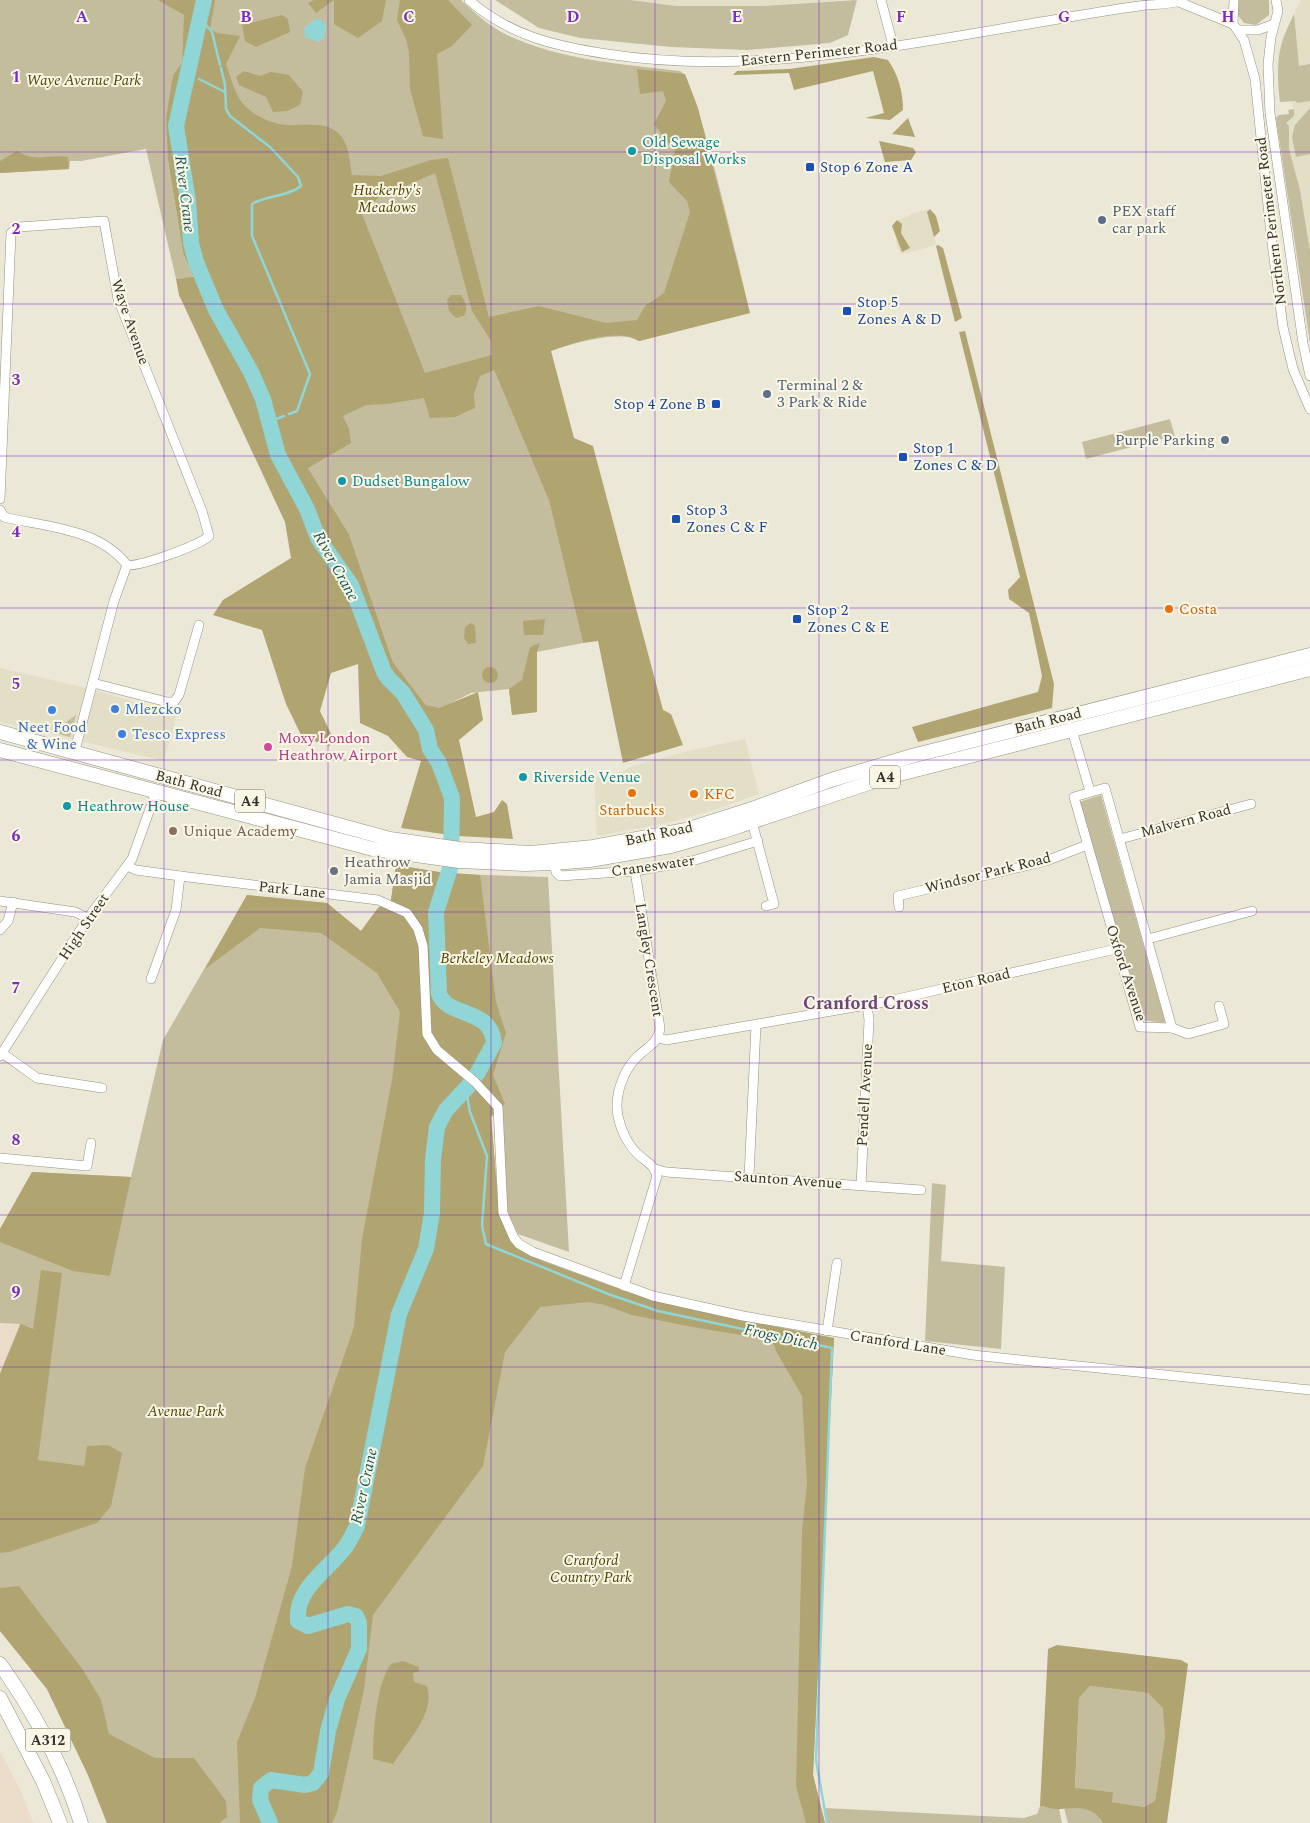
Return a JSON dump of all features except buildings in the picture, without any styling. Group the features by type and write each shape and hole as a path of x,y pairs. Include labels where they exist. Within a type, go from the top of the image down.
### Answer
{"highway":[{"name":"Bath Road","path":"1069,723 1310,655"},
{"name":"Bath Road","path":"0,750 358,846 459,855 525,864 554,863 650,851 694,840 861,771 1310,669"},
{"name":"Bath Road","path":"0,732 74,754 368,833 426,852"},
{"path":"60,767 68,763 74,754"},
{"name":"Bath Road","path":"459,855 531,853 593,848 750,816"},
{"name":"A312","path":"0,1664 33,1714 56,1754 81,1823"},
{"name":"A312","path":"0,1698 43,1781 60,1823"}],"street":[{"name":"Eastern Perimeter Road","path":"470,0 486,15 504,26 540,42 626,57 665,61 763,62 893,45 1125,8 1181,1"},
{"path":"881,0 893,45"},
{"path":"1234,0 1236,27"},
{"name":"Northern Perimeter Road","path":"1276,0 1278,11 1274,24 1268,64 1270,113 1303,343 1310,376"},
{"path":"1181,1 1236,27 1258,30 1274,24"},
{"name":"Northern Perimeter Road","path":"1236,27 1249,56 1255,79 1270,226 1283,327 1293,369 1310,410"},
{"name":"Waye Avenue","path":"0,499 11,233 19,227 104,221 118,299 209,530 209,536 205,541 137,564 127,565"},
{"path":"0,510 4,517 85,535 120,556 127,565 114,601 74,754"},
{"path":"93,684 167,702 174,702 179,694 199,625"},
{"path":"1069,723 1090,792"},
{"name":"Oxford Avenue","path":"1105,788 1172,1028 1140,1027 1116,949 1074,797 1090,792 1105,788"},
{"name":"High Street","path":"1,1054 88,918 127,866 135,852 156,792"},
{"name":"Malvern Road","path":"1120,839 1251,804"},
{"path":"750,816 774,904"},
{"name":"Craneswater","path":"554,863 556,872 560,876 635,871 692,862 758,841"},
{"name":"Windsor Park Road","path":"899,907 898,896 1046,861 1088,845"},
{"name":"Park Lane","path":"127,866 136,870 180,876 378,900 407,913 418,929 423,946 427,1034 437,1050 475,1082 498,1107"},
{"name":"Langley Crescent","path":"635,871 660,1028 659,1038 636,1057 623,1078 617,1105 621,1128 629,1144 655,1169"},
{"path":"151,979 176,910 180,876"},
{"path":"0,901 75,912 88,918"},
{"path":"0,930 8,920 13,902"},
{"path":"1148,939 1252,911"},
{"name":"Eton Road","path":"659,1038 666,1040 866,1005 1116,949"},
{"name":"Pendell Avenue","path":"861,1185 868,1020 866,1005"},
{"path":"1172,1028 1188,1034 1225,1028 1219,1006"},
{"path":"749,1177 756,1025"},
{"path":"1,1054 37,1078 102,1088"},
{"name":"Cranford Lane","path":"498,1107 503,1213 514,1238 519,1244 533,1252 652,1296 714,1311 973,1355 1310,1390"},
{"path":"0,1158 87,1166 91,1143"},
{"path":"624,1286 657,1176 655,1169"},
{"name":"Saunton Avenue","path":"655,1169 921,1190"},
{"path":"827,1331 837,1263"}],"shaded area":[{"path":"158,0 215,0 210,29 217,33 240,36 226,64 242,102 255,114 275,123 325,126 333,129 340,135 346,145 352,175 381,176 431,160 448,158 489,317 539,306 606,323 637,320 645,306 664,293 690,212 687,201 669,182 675,151 654,124 666,101 663,91 640,94 637,69 685,74 698,108 750,313 639,341 630,337 608,336 583,341 551,351 574,438 593,446 663,710 671,714 683,745 623,763 598,641 583,643 549,501 494,370 480,376 474,394 475,408 455,417 430,418 424,398 387,404 366,405 343,416 349,429 351,443 308,468 349,534 393,662 426,705 439,708 478,692 483,720 459,740 476,817 494,812 502,800 507,804 513,839 457,836 401,828 421,761 407,757 388,736 360,723 358,664 331,673 320,711 334,740 329,746 302,737 286,704 262,630 213,615 223,600 291,558 285,522 179,295 176,279 193,277 183,253 168,160 166,118 173,75 182,62 184,15","holes":["435,173 472,311 491,341 492,355 425,373 362,214 378,198"]},
{"path":"314,0 334,0 316,13 308,3"},
{"path":"334,0 386,0 382,21 358,38 334,24"},
{"path":"400,0 448,0 472,25 452,46 437,54 443,139 423,136 410,89 409,52 406,39 397,20"},
{"path":"631,0 846,0 760,6 676,6"},
{"path":"1301,0 1310,0 1310,323 1282,126 1293,114 1293,109 1292,103 1279,88 1278,55 1282,39"},
{"path":"282,15 288,19 290,32 256,47 245,41 242,25"},
{"path":"874,57 888,60 895,71 899,84 903,110 890,120 865,118 884,113 873,71 794,90 789,73 733,75 737,71 789,69"},
{"path":"244,71 260,76 271,72 289,75 303,92 300,105 287,111 273,112 266,97 239,85 236,77"},
{"path":"908,118 915,137 892,134"},
{"path":"879,141 913,148 916,152 911,160 885,162"},
{"path":"17,151 30,157 68,157 69,169 0,173 0,161"},
{"path":"930,209 936,216 940,231 934,237 927,212"},
{"path":"928,210 936,245 902,254 897,247 894,223 913,213"},
{"path":"897,220 902,224 901,233 910,248 902,252 892,226"},
{"path":"938,245 943,248 962,318 955,322 936,246"},
{"path":"451,295 461,295 466,306 464,316 456,318 449,311 447,300"},
{"path":"965,331 1054,684 1052,708 918,742 912,727 1038,692 1042,676 1029,613 1009,599 1008,590 1020,577 959,332"},
{"path":"545,619 543,635 524,635 523,621"},
{"path":"471,623 475,626 476,643 468,644 464,638 465,627"},
{"path":"540,643 537,652 537,712 512,715 509,689 522,680 530,647"},
{"path":"487,667 493,667 498,672 496,681 487,683 482,678 482,672"},
{"path":"0,668 91,689 177,714 164,761 0,722"},
{"path":"745,739 759,794 714,810 667,823 597,836 594,778 622,772 632,766 684,752"},
{"path":"396,865 439,872 480,875 496,1002 506,1033 493,1075 505,1104 491,1117 499,1212 517,1247 542,1261 633,1294 721,1316 834,1338 813,1775 825,1823 806,1823 796,1786 802,1531 807,1483 802,1396 776,1351 772,1340 632,1315 605,1305 588,1302 540,1307 505,1352 483,1466 373,1615 364,1690 337,1812 332,1823 240,1823 237,1742 255,1698 292,1566 305,1468 354,1327 362,1239 392,1080 400,1012 377,973 321,933 260,928 205,969 247,895 327,903 361,931 378,908 391,900"},
{"path":"32,1172 131,1177 110,1276 73,1271 0,1242 0,1229"},
{"path":"41,1270 62,1273 38,1460 84,1466 87,1446 108,1445 122,1453 111,1506 97,1523 9,1552 0,1553 0,1374 21,1324 33,1329"},
{"path":"0,1323 21,1324 0,1373"},
{"path":"19,1586 83,1670 101,1700 109,1734 155,1758 194,1758 226,1801 227,1817 219,1823 107,1823 88,1775 47,1689 0,1631 0,1588"},
{"path":"1057,1645 1181,1660 1188,1664 1167,1823 1103,1823 1095,1814 1084,1809 1055,1809 1040,1806 1048,1649","holes":["1090,1686 1148,1693 1163,1708 1165,1736 1155,1801 1144,1807 1112,1802 1113,1792 1075,1788 1079,1698"]},
{"path":"403,1661 419,1667 419,1671 413,1673 414,1682 427,1686 429,1696 424,1717 419,1727 393,1764 373,1759 375,1723 379,1696 386,1673 391,1664"},
{"path":"0,1752 21,1791 33,1823 0,1823"}],"green space":[{"name":"Huckerby's Meadows","path":"0,0 461,0 494,28 507,35 548,50 592,60 680,71 688,82 708,142 750,313 639,341 627,337 590,340 568,345 494,370 549,501 583,643 537,652 537,712 512,715 509,689 471,693 439,709 426,705 393,662 349,534 308,468 181,94 184,15 182,62 173,75 168,160 183,253 193,278 176,279 146,149 81,161 70,161 69,169 0,173"},
{"path":"495,0 631,0 676,6 760,6 857,0 848,35 830,43 747,50 671,47 580,38 539,28"},
{"path":"1238,0 1269,0 1269,15 1256,25 1244,23 1237,14"},
{"path":"1294,14 1299,66 1310,64 1310,101 1297,103 1296,101 1280,102 1279,56 1284,37"},
{"path":"1310,108 1310,154 1296,157 1292,137 1295,125"},
{"path":"1294,109 1294,116 1286,123 1289,126 1289,149 1300,190 1310,251 1310,343 1276,118 1279,115 1289,114 1288,110"},
{"path":"1170,419 1177,443 1172,444 1169,437 1086,459 1082,442"},
{"path":"76,715 70,737 52,732"},
{"path":"1101,795 1164,1023 1142,1020 1079,802"},
{"name":"Avenue Park","path":"396,865 439,872 266,1823 107,1823 88,1775 47,1689 0,1631 0,1373 20,1324 0,1323 0,1229 32,1172 131,1177 163,1040 247,895 327,903 361,931 378,908 391,900"},
{"name":"Berkeley Meadows","path":"454,874 548,877 569,1252 518,1234 507,1211 502,1107 488,1086"},
{"name":"Cranford Country Park","path":"491,1117 499,1212 517,1247 542,1261 633,1294 721,1316 834,1338 813,1775 825,1823 273,1823"},
{"path":"932,1183 946,1185 941,1261 1005,1267 1001,1349 925,1341"},
{"path":"1090,1686 1148,1693 1164,1708 1165,1736 1155,1802 1144,1807 1111,1802 1113,1792 1075,1789 1079,1698"},
{"path":"1040,1806 1059,1809 1062,1823 827,1823 824,1808 1024,1818 1037,1814"},
{"path":"1064,1808 1091,1811 1103,1823 1068,1823"}],"water":[{"path":"315,19 322,20 326,26 324,38 318,42 305,37 304,28"}],"waterway":[{"name":"River Crane","path":"204,0 176,126 188,201 191,243 196,262 216,310 251,372 263,399 278,455 307,509 318,538 351,585 384,672 403,693 426,730 430,749 439,763 452,798 451,865 436,912 439,994 444,1002 451,1007 478,1018 491,1032 494,1043 477,1074"},
{"path":"199,17 212,32 220,65"},
{"path":"221,68 225,85 226,109 230,116 270,147 298,177 301,186 290,192 252,204 252,236 310,374 297,411 289,414"},
{"name":"River Crane","path":"187,77 193,78"},
{"path":"199,79 225,92"},
{"path":"271,421 284,416"},
{"name":"River Crane","path":"270,1823 260,1800 261,1788 271,1780 305,1785 313,1783 321,1773 328,1731 337,1699 359,1649 359,1623 356,1616 348,1614 308,1626 298,1621 298,1610 306,1591 345,1547 357,1526 399,1314 426,1249 432,1213 433,1159 437,1127 446,1110 473,1081"},
{"name":"Frogs Ditch","path":"466,1090 470,1112 487,1156 482,1226 486,1244 608,1294 658,1311 832,1348 816,1760 827,1823"}],"place":[{"name":"Old Sewage Disposal Works","path":"632,151"},
{"name":"Stop 6 Zone A","path":"810,167"},
{"name":"PEX staff car park","path":"1102,220"},
{"name":"Stop 5 Zones A & D","path":"847,311"},
{"name":"Terminal 2 & 3 Park & Ride","path":"767,394"},
{"name":"Stop 4 Zone B","path":"716,404"},
{"name":"Purple Parking","path":"1225,440"},
{"name":"Stop 1 Zones C & D","path":"903,457"},
{"name":"Dudset Bungalow","path":"342,481"},
{"name":"Stop 3 Zones C & F","path":"676,519"},
{"name":"Costa","path":"1169,609"},
{"name":"Stop 2 Zones C & E","path":"797,619"},
{"name":"Mlezcko","path":"115,709"},
{"name":"Neet Food & Wine","path":"52,710"},
{"name":"Tesco Express","path":"122,734"},
{"name":"Moxy London Heathrow Airport","path":"268,747"},
{"name":"Riverside Venue","path":"523,777"},
{"name":"Starbucks","path":"632,793"},
{"name":"KFC","path":"694,794"},
{"name":"Heathrow House","path":"67,806"},
{"name":"Unique Academy","path":"173,831"},
{"name":"Heathrow Jamia Masjid","path":"334,871"}],"district":[{"name":"Cranford Cross","path":"866,1003"}],"park label":[{"name":"Waye Avenue Park","path":"84,80"}]}
